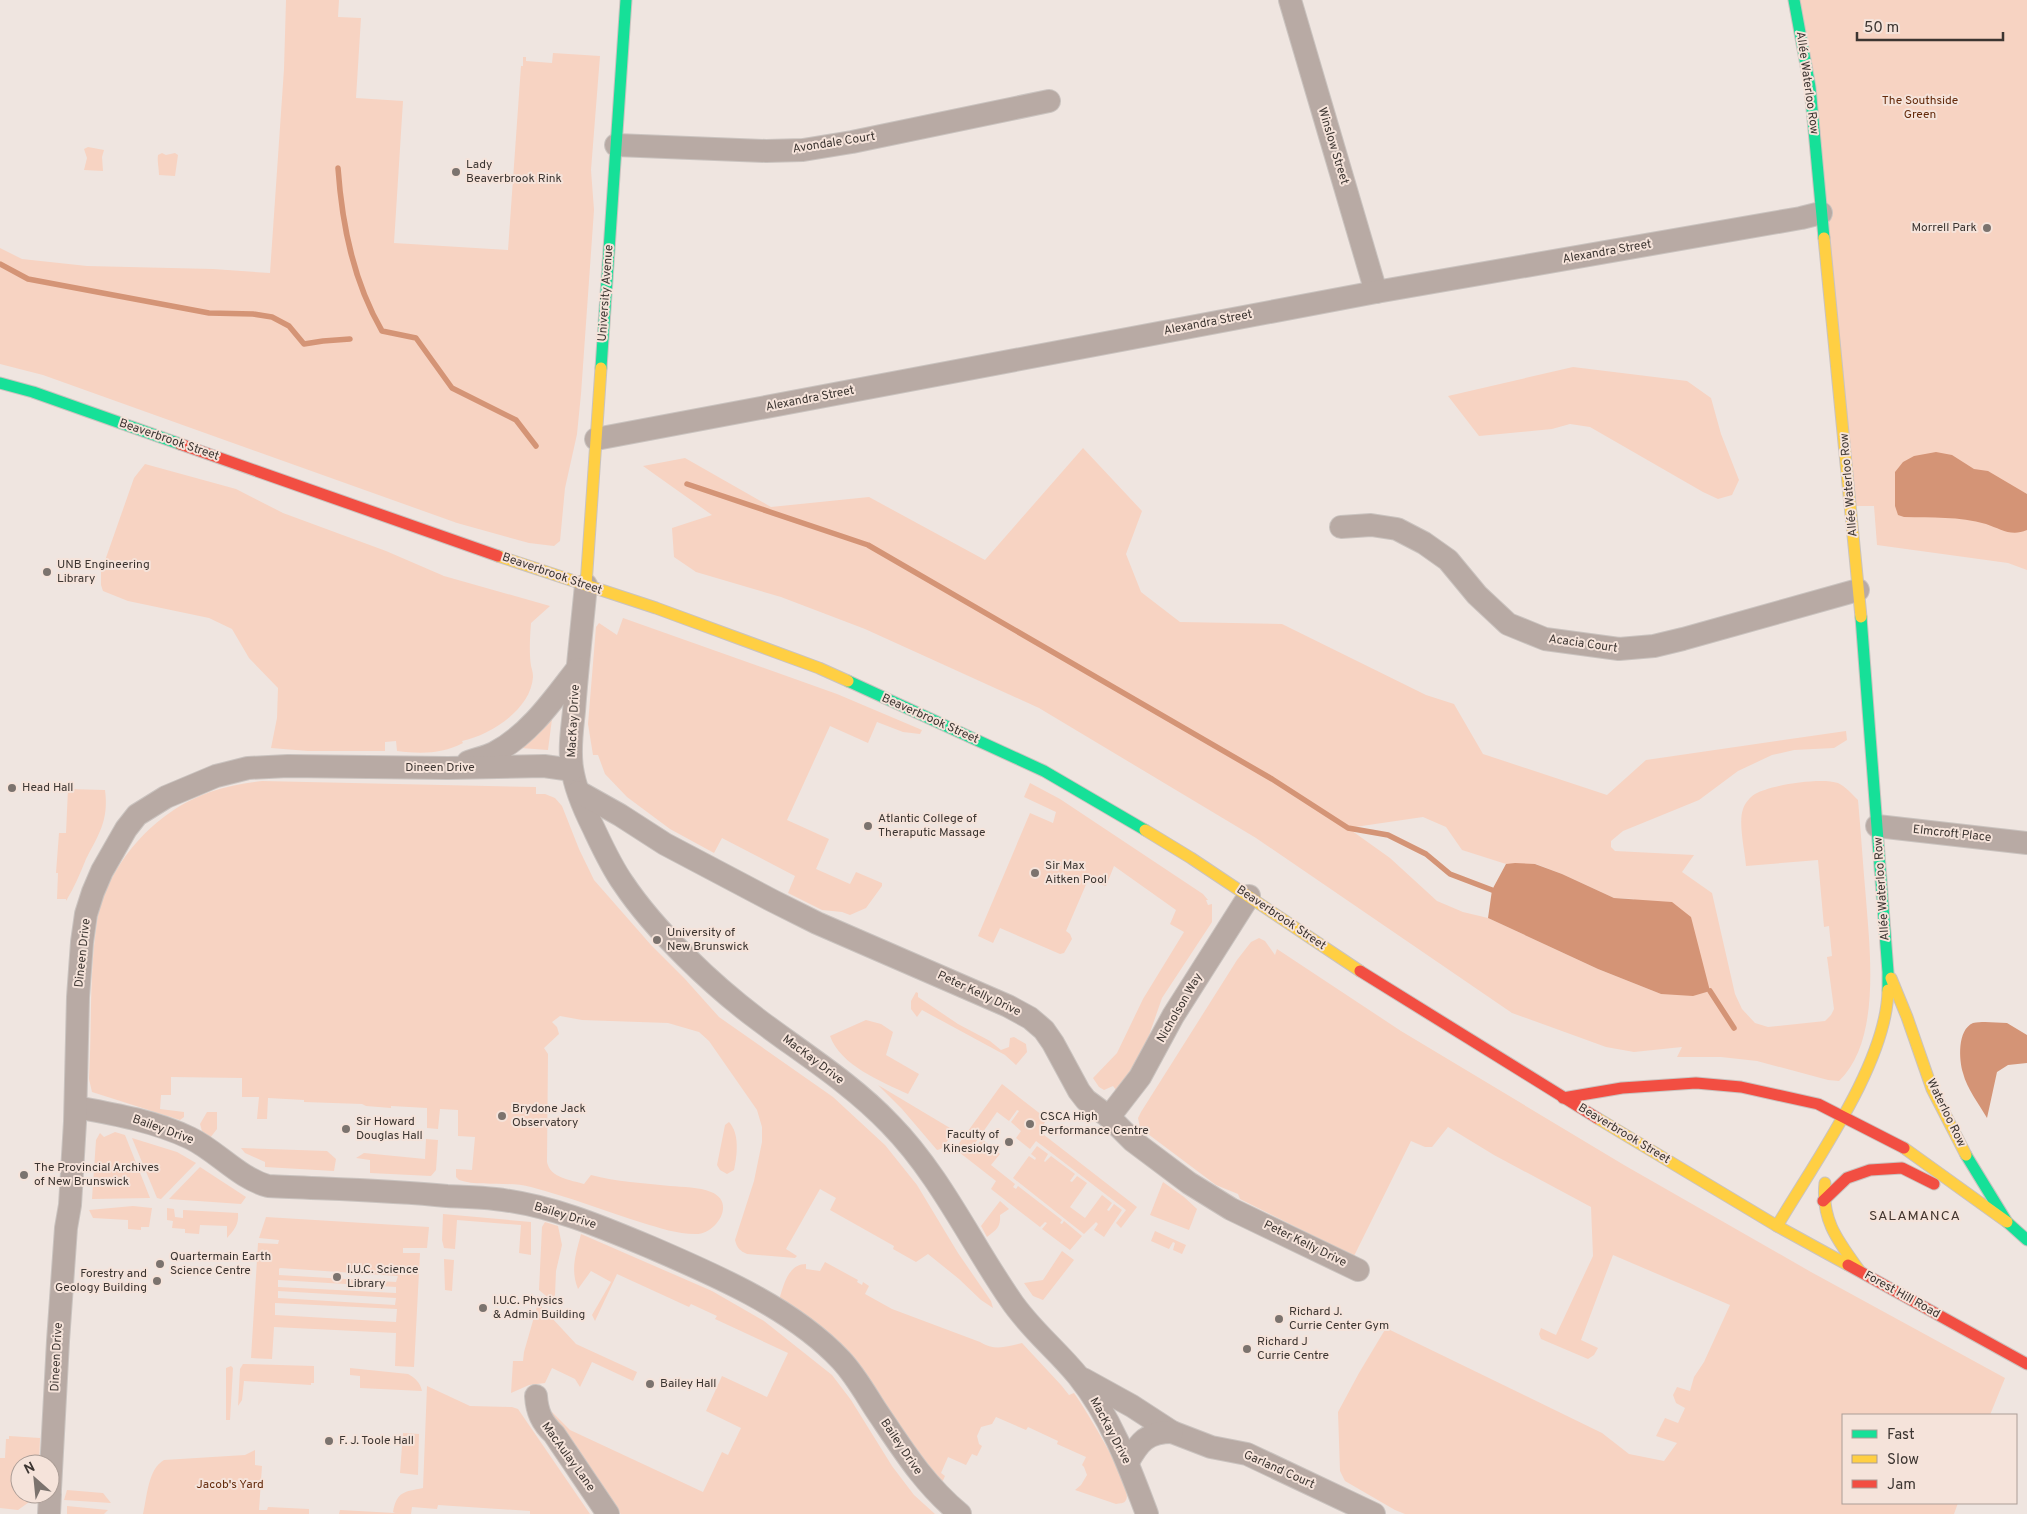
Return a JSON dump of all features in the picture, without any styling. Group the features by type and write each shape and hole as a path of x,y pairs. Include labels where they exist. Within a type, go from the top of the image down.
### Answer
{"street":[{"name":"University Avenue","path":"586,585 626,0"},
{"name":"Winslow Street","path":"1290,0 1376,292"},
{"name":"Allée Waterloo Row","path":"1794,0 1810,87 1858,590 1888,972"},
{"name":"Avondale Court","path":"616,145 766,151 803,150 852,142 1049,101"},
{"name":"Alexandra Street","path":"596,439 1376,292 1821,213"},
{"name":"Beaverbrook Street","path":"0,383 33,392 656,608 819,668 1044,771 1110,808 1249,896 1475,1045 1777,1226"},
{"name":"Acacia Court","path":"1341,527 1371,525 1396,529 1424,543 1448,560 1477,595 1508,624 1545,639 1619,649 1674,642 1858,590"},
{"name":"MacKay Drive","path":"586,585 577,669 571,753 572,770 588,817 622,882 643,910 674,944 732,999 849,1087 890,1124 929,1170 964,1228 1023,1318 1077,1376 1101,1410 1128,1462 1147,1514"},
{"path":"448,768 492,755 507,746 541,715 577,669"},
{"name":"Dineen Drive","path":"52,1454 66,1228 70,1205 76,1107 78,997 82,942 86,914 102,871 126,829 137,815 166,797 216,776 248,768 288,766 448,768 544,766 572,770"},
{"name":"Peter Kelly Drive","path":"579,792 620,815 664,844 773,901 817,923 1008,1006 1030,1018 1044,1030 1053,1043 1079,1092 1109,1117 1133,1141 1205,1195 1358,1270"},
{"name":"Elmcroft Place","path":"1877,826 2027,843"},
{"name":"Nicholson Way","path":"1109,1117 1122,1104 1140,1077 1173,1016 1249,896"},
{"path":"1777,1226 1842,1116 1876,1049 1886,1012 1888,972"},
{"name":"Waterloo Row","path":"1888,972 1907,1017 1932,1089 1966,1155 2007,1222 2027,1240"},
{"path":"1564,1098 1622,1088 1696,1083 1742,1087 1818,1104 1897,1143 2007,1222"},
{"name":"Bailey Drive","path":"76,1107 143,1121 190,1138 247,1176 268,1186 496,1199 538,1206 610,1230 716,1276 747,1291 811,1334 842,1360 862,1387 918,1473 933,1490 960,1514"},
{"path":"1842,1116 1827,1168 1823,1202 1825,1216 1831,1229 1859,1270"},
{"path":"1823,1202 1837,1186 1847,1178 1858,1173 1886,1168 1902,1168 2007,1222"},
{"name":"Forest Hill Road","path":"1777,1226 2027,1364"},
{"name":"Garland Court","path":"1077,1376 1132,1406 1172,1432 1211,1448 1247,1454 1374,1514"},
{"name":"MacAulay Lane","path":"536,1396 540,1416 545,1425 554,1434 608,1514"},
{"path":"1128,1462 1137,1445 1144,1439 1154,1434 1172,1432"}],"green space":[{"path":"286,0 339,0 338,17 361,18 356,98 403,101 394,243 508,250 523,57 526,57 526,61 552,63 553,53 600,56 591,170 594,210 581,394 577,434 565,488 560,541 554,546 529,543 457,523 43,375 0,364 0,248 22,259 87,266 213,269 270,273 284,69"},
{"name":"The Southside Green","path":"1794,0 2027,0 2027,570 2008,563 1877,545 1874,506 1850,506"},
{"path":"88,147 104,150 102,157 103,171 84,170 87,158 84,149"},
{"path":"162,153 166,155 175,153 178,155 175,176 159,175 158,155"},
{"path":"1573,367 1687,381 1711,398 1721,434 1739,480 1732,495 1718,499 1703,492 1590,427 1570,424 1552,429 1479,436 1448,396"},
{"path":"1083,448 1142,511 1126,554 1141,592 1180,622 1282,624 1426,695 1454,704 1483,754 1607,795 1646,760 1846,731 1847,740 1834,748 1794,750 1772,755 1738,771 1699,800 1623,831 1611,841 1611,847 1615,851 1694,855 1682,872 1712,893 1735,994 1742,1009 1755,1023 1768,1027 1825,1021 1834,1009 1827,957 1832,956 1829,926 1824,927 1818,860 1746,866 1741,829 1742,815 1745,805 1753,795 1783,785 1808,781 1830,781 1838,783 1849,791 1858,800 1870,969 1870,995 1867,1020 1861,1043 1852,1064 1839,1081 1828,1080 1757,1061 1721,1057 1677,1057 1682,1047 1634,1052 1606,1047 1512,1013 1256,838 1039,708 865,629 781,597 696,572 674,557 672,528 712,515 643,466 685,458 771,507 869,497 985,560","holes":["1423,817 1446,827 1462,850 1506,864 1536,864 1614,898 1634,899 1661,994 1598,969 1488,918 1463,912 1437,901 1390,858 1348,828"]},
{"path":"145,464 236,489 283,513 386,551 444,576 550,606 531,623 530,655 533,677 531,689 525,700 508,719 497,727 462,741 463,743 455,747 439,751 414,753 397,751 396,741 385,742 385,751 308,751 271,748 277,718 278,688 249,658 232,629 209,618 128,601 103,591 101,572 134,478"},
{"path":"623,618 837,694 922,730 920,734 903,732 877,722 868,743 830,726 787,820 829,839 816,869 850,884 856,872 882,883 882,886 866,908 850,915 842,912 822,910 788,893 795,876 722,838 714,853 670,829 627,797 605,774 598,755 593,755 588,724 596,627 599,623 617,635"},
{"path":"552,719 548,750 521,748"},
{"path":"262,781 536,787 536,794 545,794 555,798 562,806 594,880 651,945 719,1017 833,1097 885,1145 917,1185 958,1253 991,1301 993,1308 981,1300 928,1254 916,1262 893,1249 894,1246 830,1210 836,1198 820,1189 786,1249 797,1256 795,1258 747,1254 741,1250 735,1240 754,1181 762,1142 762,1127 757,1110 709,1041 699,1032 668,1023 582,1020 560,1016 552,1022 557,1027 559,1034 544,1048 548,1054 547,1162 552,1172 557,1175 567,1180 584,1184 591,1175 620,1181 696,1188 711,1192 719,1197 723,1210 716,1224 703,1233 688,1234 662,1229 559,1195 522,1185 476,1183 459,1180 456,1177 456,1169 472,1170 475,1137 458,1136 458,1110 440,1109 438,1129 427,1128 427,1108 391,1106 391,1108 362,1104 304,1102 304,1100 268,1098 267,1119 257,1119 259,1097 242,1097 242,1078 171,1077 171,1095 161,1095 160,1109 184,1112 184,1117 180,1120 92,1092 89,1079 94,942 102,901 111,880 137,842 171,812 210,792"},
{"path":"1030,783 1060,799 1203,894 1208,900 1206,900 1208,905 1212,904 1212,922 1162,998 1146,1044 1133,1067 1116,1090 1113,1086 1104,1090 1099,1087 1093,1078 1117,1053 1143,999 1184,932 1170,924 1176,910 1114,866 1106,886 1088,880 1066,931 1072,939 1064,953 1060,954 1000,928 993,943 978,936 1030,813 1053,823 1056,812 1024,797"},
{"path":"68,789 105,790 106,810 95,842 66,901 66,899 57,899 58,873 56,873 59,833 66,833"},
{"path":"1259,938 1265,941 1275,955 1277,949 1401,1031 1624,1165 1811,1272 2005,1378 1990,1414 1842,1414 1842,1504 1958,1504 1954,1514 1405,1514 1345,1481 1340,1471 1338,1412 1386,1328 1602,1433 1629,1454 1664,1461 1677,1443 1656,1436 1665,1418 1678,1423 1685,1408 1676,1403 1673,1395 1677,1387 1690,1391 1694,1377 1704,1362 1730,1305 1613,1255 1581,1340 1598,1348 1594,1355 1588,1359 1541,1339 1539,1334 1541,1328 1556,1335 1593,1256 1591,1207 1494,1155 1448,1127 1432,1147 1425,1147 1411,1141 1354,1256 1240,1199 1238,1194 1216,1185 1140,1128 1138,1118 1141,1112 1237,960 1251,942"},
{"path":"916,992 918,997 958,1024 990,1041 1001,1050 1009,1047 1010,1038 1014,1037 1026,1044 1027,1052 1016,1065 1005,1055 922,1010 917,1017 911,1009 911,1001"},
{"path":"866,1020 881,1024 893,1032 886,1055 919,1074 908,1094 886,1084 852,1064 835,1046 830,1036"},
{"path":"1002,1084 1047,1119 1039,1131 1137,1207 1121,1228 1116,1223 1126,1210 1036,1141 1030,1149 1016,1138 1021,1131 1011,1122 1019,1111 1017,1110 1009,1121 997,1112 971,1149 976,1153 975,1148 982,1139 1000,1154 991,1165 1015,1184 1013,1187 1016,1189 1018,1186 1062,1220 1060,1223 1062,1224 1064,1221 1082,1236 1070,1250 1042,1229 1047,1223 1045,1222 1040,1227 991,1189 996,1181 955,1149"},
{"path":"878,1085 955,1131 941,1149 937,1150 902,1109"},
{"path":"207,1112 217,1112 217,1129 210,1138 202,1131 200,1124"},
{"path":"729,1122 735,1132 737,1151 734,1170 727,1174 720,1170 717,1165 725,1125"},
{"path":"115,1132 125,1135 150,1198 92,1199 96,1140 100,1133 104,1137"},
{"path":"132,1138 177,1152 196,1163 161,1199 157,1198"},
{"path":"426,1139 438,1140 436,1170 431,1176 370,1173 370,1160 356,1158 364,1153 425,1159"},
{"path":"1037,1146 1048,1154 1045,1162 1051,1156 1075,1174 1070,1181 1072,1182 1077,1176 1087,1183 1070,1207 1085,1218 1102,1195 1112,1203 1107,1210 1109,1211 1114,1204 1122,1210 1104,1237 1094,1230 1098,1224 1096,1222 1084,1234 1013,1178 1029,1156 1035,1160 1036,1158 1031,1154"},
{"path":"241,1148 327,1151 336,1159 334,1171 265,1167 265,1162 245,1153"},
{"path":"200,1167 246,1197 241,1204 169,1199"},
{"path":"1163,1182 1197,1209 1189,1230 1150,1215"},
{"path":"1000,1201 1009,1209 1000,1215 1000,1223 987,1237 981,1226"},
{"path":"133,1206 152,1208 149,1227 141,1227 141,1230 128,1229 128,1220 93,1218 89,1210"},
{"path":"167,1208 174,1209 175,1217 183,1218 183,1210 238,1213 238,1221 234,1230 227,1238 227,1226 200,1225 199,1234 185,1233 185,1229 172,1228 173,1221 167,1220"},
{"path":"443,1214 531,1222 531,1255 519,1253 521,1225 457,1220 455,1249 444,1248 442,1240"},
{"path":"266,1217 429,1227 427,1248 403,1248 403,1253 420,1253 414,1367 395,1366 396,1333 274,1327 272,1359 251,1358 258,1243 278,1244 279,1240 259,1238","holes":["280,1268 398,1276 396,1282 279,1275","278,1280 396,1287 396,1293 278,1287","278,1291 396,1298 395,1305 278,1298","275,1303 397,1309 396,1322 275,1315"]},
{"path":"545,1222 558,1226 562,1245 556,1271 555,1295 551,1300 539,1290 542,1227"},
{"path":"1155,1231 1186,1245 1182,1254 1173,1250 1175,1243 1173,1242 1169,1249 1151,1241"},
{"path":"581,1234 712,1291 764,1321 832,1375 851,1400 892,1466 914,1495 935,1514 621,1514 612,1508 550,1416 552,1412 570,1430 703,1492 722,1452 728,1455 741,1428 706,1411 722,1376 767,1397 788,1353 715,1319 717,1316 691,1304 689,1307 617,1274 595,1321 592,1315 611,1282 591,1271 578,1289 574,1268"},
{"path":"1062,1251 1074,1260 1043,1300 1033,1296 1024,1283 1043,1280"},
{"path":"444,1259 454,1260 452,1291 445,1290"},
{"path":"825,1262 858,1280 857,1282 862,1285 863,1282 869,1286 865,1294 892,1309 990,1347 1006,1347 1022,1343 1069,1395 1074,1393 1116,1464 1123,1480 1126,1500 1123,1503 1116,1504 1075,1490 1081,1485 1087,1475 1082,1465 1086,1457 1057,1444 1058,1441 1028,1427 1026,1430 996,1417 992,1424 981,1427 977,1436 979,1444 982,1446 977,1456 972,1454 966,1465 948,1457 941,1473 945,1476 940,1487 778,1303 784,1284 794,1268 806,1264 806,1269 820,1271"},
{"path":"538,1303 576,1344 637,1372 633,1381 592,1362 580,1387 575,1379 552,1368 545,1383 529,1385 511,1393 513,1361 523,1361"},
{"path":"243,1364 314,1366 314,1383 311,1383 311,1385 244,1381 242,1400 238,1406 240,1369"},
{"path":"231,1366 233,1368 230,1420 226,1420 226,1368"},
{"path":"350,1368 408,1374 417,1381 422,1391 360,1388 360,1376 350,1375"},
{"path":"427,1386 470,1406 512,1407 518,1409 590,1514 530,1514 530,1511 438,1505 437,1509 412,1507 411,1514 339,1514 340,1510 395,1513 393,1512 399,1496 406,1492 423,1488"},
{"path":"403,1433 419,1434 418,1475 400,1473"},
{"path":"9,1436 40,1438 39,1454 10,1454 10,1504 26,1504 18,1510 0,1508 0,1458 5,1458 6,1439 9,1439"},
{"name":"Jacob's Yard","path":"255,1450 255,1465 262,1466 259,1510 267,1510 268,1507 309,1509 309,1514 143,1514 151,1477 159,1464 164,1460 245,1455"},
{"path":"67,1490 103,1493 111,1503 64,1500"},
{"path":"67,1506 108,1510 104,1514 67,1514"}],"shaded area":[{"path":"1936,452 1952,455 1974,469 1988,471 2027,494 2027,530 2016,533 1976,521 1904,517 1898,515 1895,506 1895,472 1903,462 1914,456"},
{"path":"1506,864 1535,864 1614,898 1672,902 1691,917 1710,991 1693,996 1661,994 1598,969 1488,918 1492,890"},
{"path":"1973,1023 2007,1023 2027,1035 2027,1063 2008,1065 1997,1072 1987,1118 1970,1091 1965,1079 1960,1053 1962,1038 1968,1027"}],"waterway":[{"path":"338,168 342,210 356,272 363,292 382,331 416,338 452,388 516,420 536,446"},
{"path":"0,264 28,279 209,313 253,314 272,317 289,326 304,344 350,339"},
{"path":"687,484 868,545 1272,779 1348,828 1388,835 1426,854 1450,874 1492,890"},
{"path":"1710,991 1734,1028"}],"traffic: fast":[{"path":"601,368 626,0"},
{"path":"1794,0 1810,87 1824,238"},
{"path":"0,383 33,392 180,444"},
{"path":"1861,617 1888,990"},
{"path":"848,681 1044,771 1145,830"},
{"path":"1966,1155 2007,1222 2027,1240"}],"traffic: slow":[{"path":"1824,238 1861,617"},
{"path":"586,585 601,368"},
{"path":"498,556 656,608 819,668 848,681"},
{"path":"1145,830 1191,858 1360,971"},
{"path":"1891,978 1932,1089 1966,1155"},
{"path":"1777,1226 1828,1143 1862,1080 1875,1049 1884,1019 1888,990"},
{"path":"1597,1118 1777,1226 1848,1265"},
{"path":"1904,1148 2007,1222"},
{"path":"1825,1183 1824,1196 1828,1219 1844,1249 1859,1270"}],"traffic: jam":[{"path":"180,444 498,556"},
{"path":"1360,971 1597,1118"},
{"path":"1563,1098 1622,1088 1696,1083 1741,1087 1818,1104 1904,1148"},
{"path":"1823,1201 1847,1178 1870,1170 1902,1168 1934,1184"},
{"path":"1848,1265 2027,1364"}],"place":[{"name":"Lady Beaverbrook Rink","path":"456,172"},
{"name":"Morrell Park","path":"1987,228"},
{"name":"UNB Engineering Library","path":"47,572"},
{"name":"Head Hall","path":"12,788"},
{"name":"Atlantic College of Theraputic Massage","path":"868,826"},
{"name":"Sir Max Aitken Pool","path":"1035,873"},
{"name":"University of New Brunswick","path":"657,940"},
{"name":"Brydone Jack Observatory","path":"502,1116"},
{"name":"CSCA High Performance Centre","path":"1030,1124"},
{"name":"Sir Howard Douglas Hall","path":"346,1129"},
{"name":"Faculty of Kinesiolgy","path":"1009,1142"},
{"name":"The Provincial Archives of New Brunswick","path":"24,1175"},
{"name":"Quartermain Earth Science Centre","path":"160,1264"},
{"name":"I.U.C. Science Library","path":"337,1277"},
{"name":"Forestry and Geology Building","path":"157,1281"},
{"name":"I.U.C. Physics & Admin Building","path":"483,1308"},
{"name":"Richard J. Currie Center Gym","path":"1279,1319"},
{"name":"Richard J Currie Centre","path":"1247,1349"},
{"name":"Bailey Hall","path":"650,1384"},
{"name":"F. J. Toole Hall","path":"329,1441"}],"district":[{"name":"SALAMANCA","path":"1915,1216"}]}
